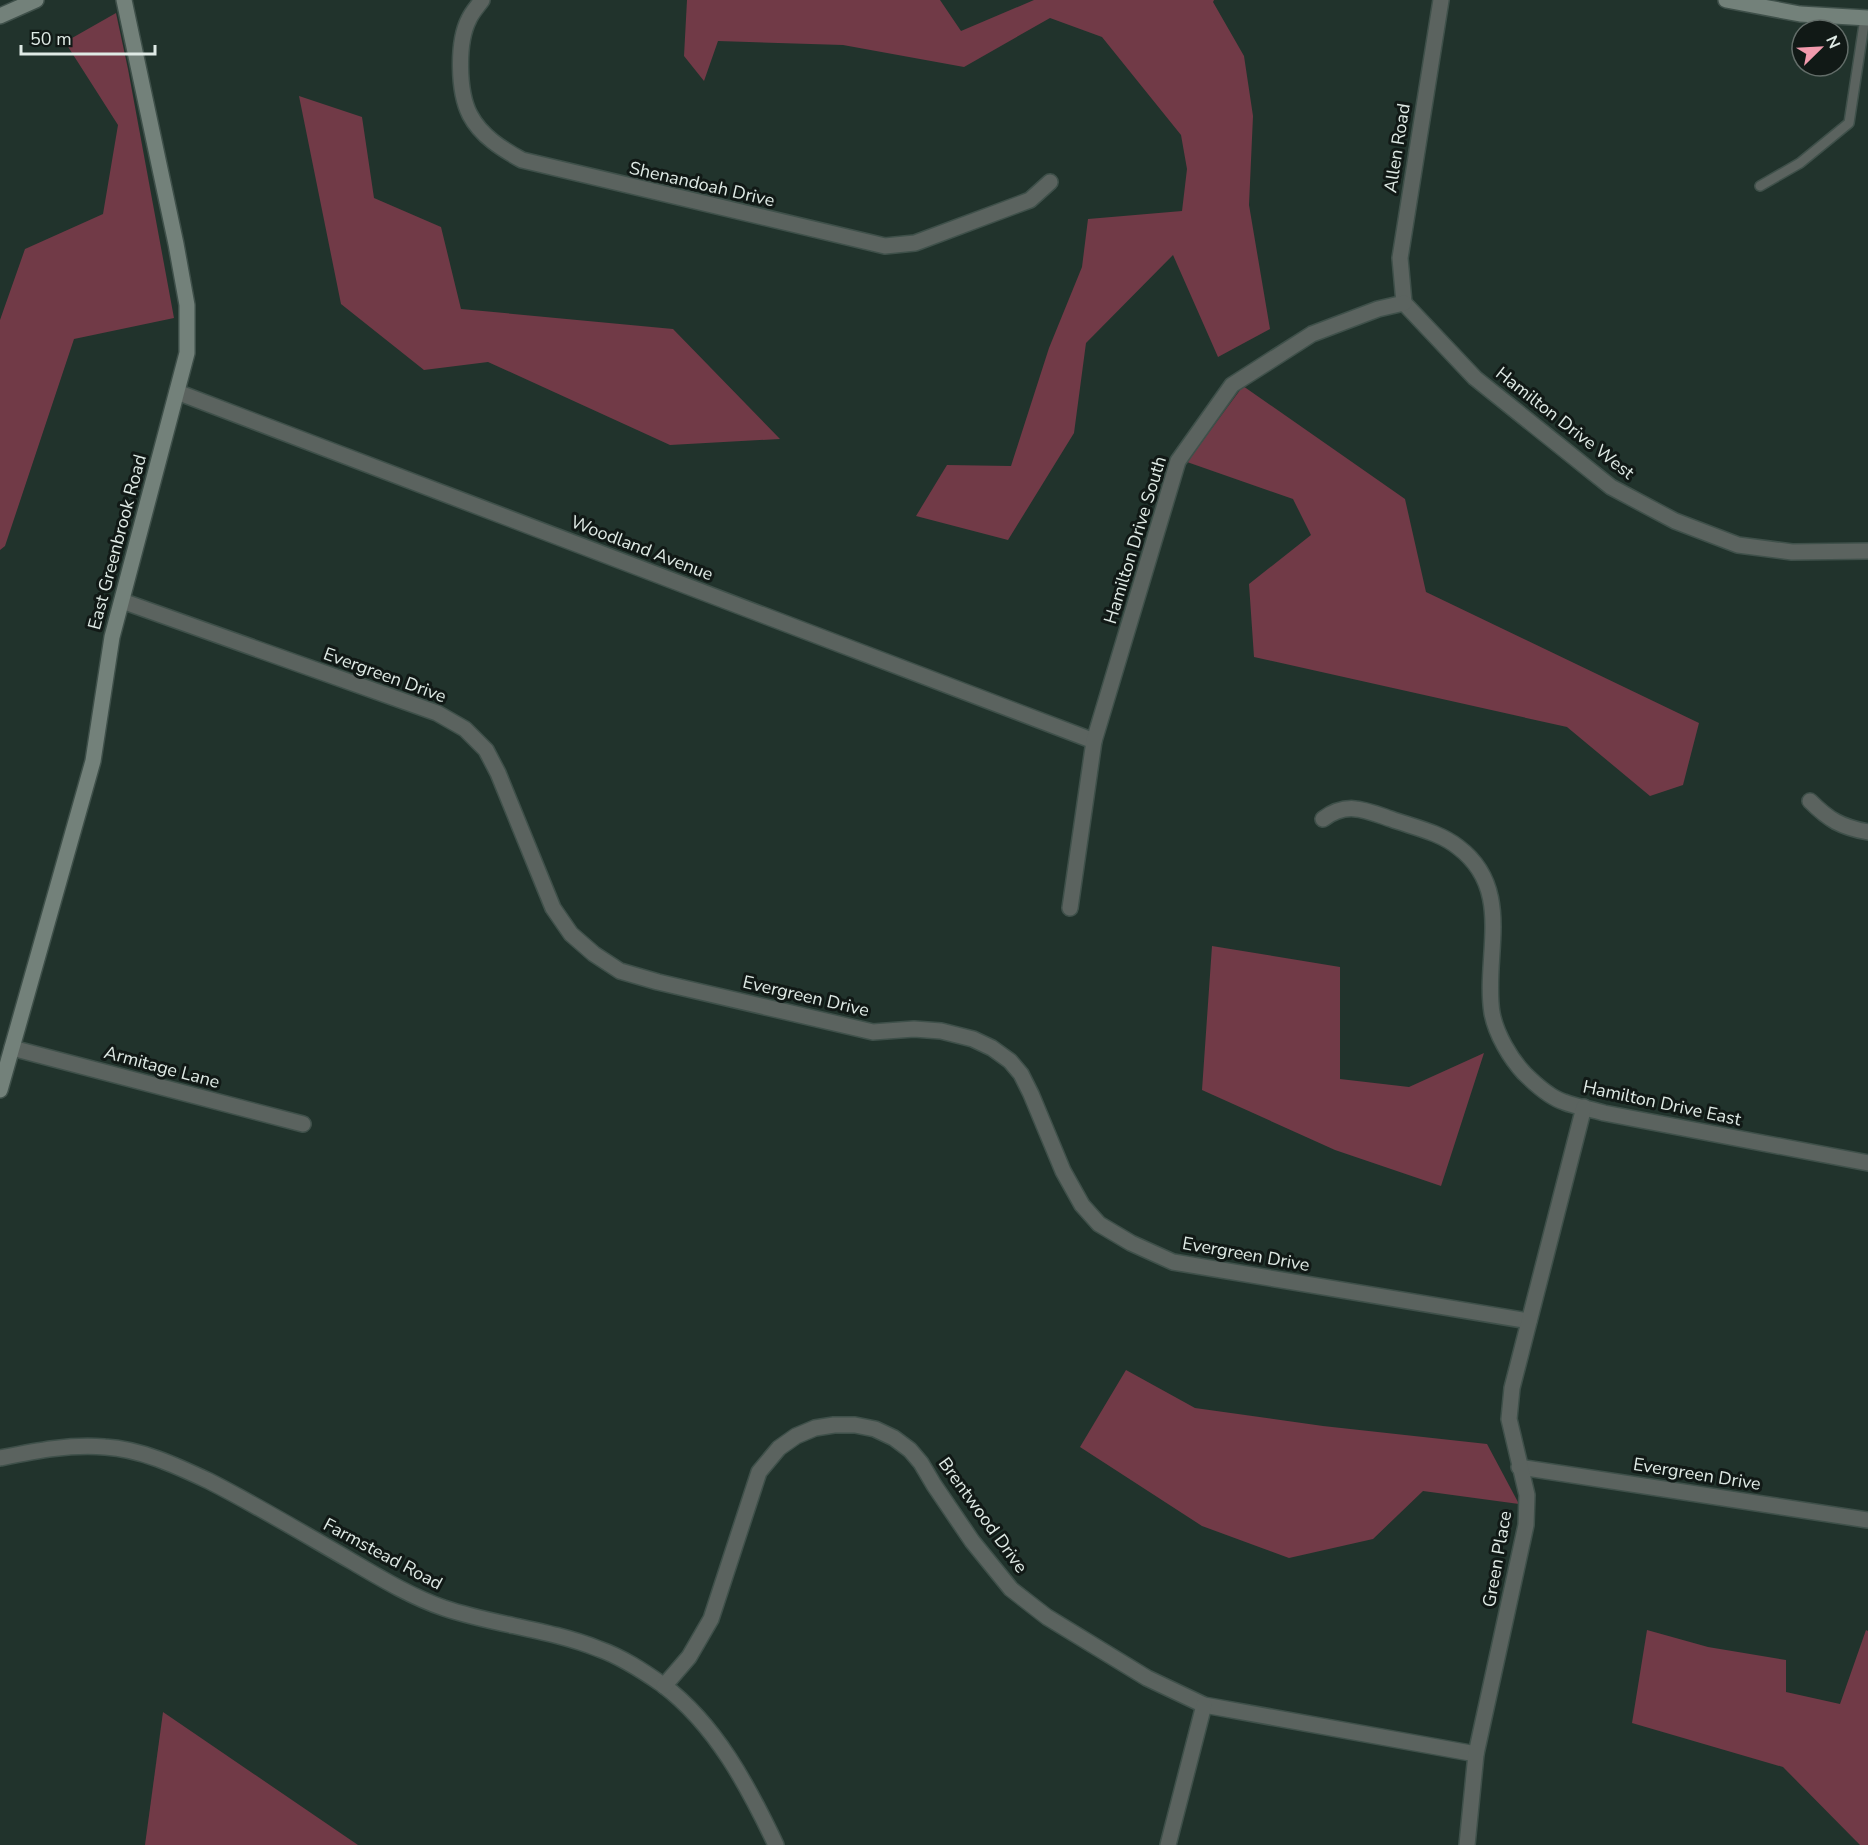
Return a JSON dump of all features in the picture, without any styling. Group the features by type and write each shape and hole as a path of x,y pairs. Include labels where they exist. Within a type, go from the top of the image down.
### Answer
{"street":[{"path":"0,16 36,0"},
{"name":"East Greenbrook Road","path":"0,1090 93,761 112,637 187,352 187,304 124,0"},
{"name":"Shenandoah Drive","path":"482,0 468,20 463,37 460,64 466,102 470,115 484,133 501,149 522,160 885,246 915,243 1030,201 1050,182"},
{"name":"Allen Road","path":"1404,303 1400,258 1441,0"},
{"path":"1726,0 1800,14 1866,18"},
{"name":"Hamilton Drive West","path":"1404,303 1475,378 1611,487 1675,521 1738,545 1792,552 1868,551"},
{"name":"Hamilton Drive South","path":"1070,908 1094,741 1178,461 1232,385 1312,334 1378,309 1404,303"},
{"name":"Woodland Avenue","path":"177,392 1094,741"},
{"name":"Evergreen Drive","path":"122,601 437,713 465,729 486,750 498,773 553,908 571,934 594,954 620,971 873,1032 914,1029 942,1031 973,1039 992,1048 1010,1061 1021,1074 1064,1171 1082,1205 1099,1224 1131,1244 1173,1262 1529,1321"},
{"path":"1810,801 1828,819 1851,829 1868,832"},
{"name":"Hamilton Drive East","path":"1323,819 1336,809 1361,809 1437,835 1458,847 1478,868 1491,897 1495,933 1491,980 1492,1014 1502,1041 1516,1065 1535,1084 1562,1102 1868,1163"},
{"name":"Armitage Lane","path":"12,1048 303,1124"},
{"name":"Green Place","path":"1467,1845 1476,1755 1526,1525 1527,1495 1509,1419 1512,1388 1584,1107"},
{"name":"Brentwood Drive","path":"664,1686 689,1657 711,1619 759,1472 779,1448 796,1436 824,1426 855,1425 875,1429 894,1438 910,1450 979,1549 1011,1589 1089,1645 1147,1678 1204,1705 1476,1755"},
{"name":"Farmstead Road","path":"0,1458 58,1446 106,1447 147,1455 235,1494 392,1584 443,1608 601,1649 638,1669 687,1705 728,1756 759,1808 776,1845"},
{"name":"Evergreen Drive","path":"1519,1467 1868,1520"},
{"path":"1168,1845 1204,1705"}],"lane":[{"path":"1761,186 1800,163 1849,123 1866,18"}],"shaded area":[{"path":"687,0 940,0 961,31 1034,0 1214,0 1213,2 1244,56 1253,116 1249,205 1270,329 1218,357 1173,255 1086,343 1074,433 1008,540 916,516 947,465 1011,466 1049,348 1082,267 1088,219 1182,211 1187,169 1181,135 1102,37 1050,18 964,67 843,45 718,41 704,81 684,56"},
{"path":"116,13 174,318 74,339 5,546 0,550 0,320 25,249 103,214 118,125 65,42"},
{"path":"299,96 362,117 374,198 441,227 461,309 673,329 780,439 670,445 488,362 424,370 341,304"},
{"path":"1243,386 1405,499 1426,592 1699,723 1683,785 1650,796 1567,727 1254,657 1249,584 1311,535 1293,499 1187,462"},
{"path":"1212,946 1340,967 1340,1079 1409,1087 1484,1053 1441,1186 1335,1150 1202,1090"},
{"path":"1126,1370 1195,1408 1323,1426 1487,1444 1519,1504 1423,1491 1373,1539 1289,1558 1202,1526 1080,1447"},
{"path":"1647,1630 1708,1647 1786,1660 1786,1692 1840,1704 1866,1630 1868,1631 1868,1845 1860,1845 1783,1767 1632,1723"},
{"path":"163,1712 358,1845 145,1845"}]}
